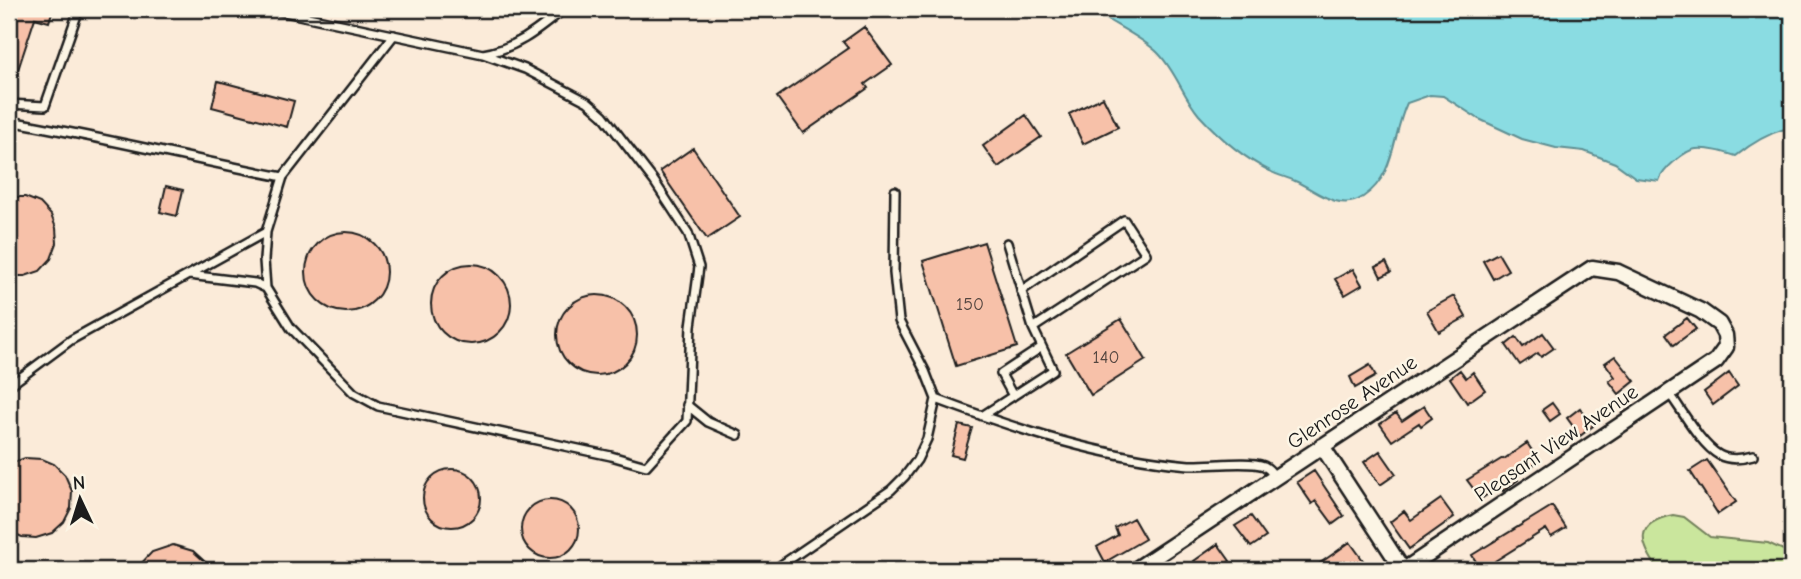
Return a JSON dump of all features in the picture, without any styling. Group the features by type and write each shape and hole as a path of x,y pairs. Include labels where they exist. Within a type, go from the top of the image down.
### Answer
{"street":[{"name":"Glenrose Avenue","path":"1135,570 1592,268 1618,272 1701,311 1719,324 1725,335 1726,347"},
{"name":"Pleasant View Avenue","path":"1404,570 1716,361 1726,347"},
{"path":"1322,446 1404,570"}],"lane":[{"path":"9,104 45,106 79,9"},
{"path":"270,9 394,35 483,54 525,69 588,102 603,116 677,214 688,233 699,267 691,326 687,421 646,466 611,456 378,406 354,393 291,328 267,288 264,260 266,232 283,177 394,35"},
{"path":"483,54 502,51 527,39 564,9"},
{"path":"9,121 137,145 283,177"},
{"path":"774,570 891,490 917,460 927,439 936,399 899,321 894,273 895,191"},
{"path":"1021,291 1124,220 1146,254 1033,328"},
{"path":"9,386 71,340 266,232"},
{"path":"982,416 1053,370 1033,328 1007,243"},
{"path":"189,275 255,283 267,288"},
{"path":"1013,396 1001,374 1042,347"},
{"path":"1669,393 1705,442 1719,455 1735,459 1752,456"},
{"path":"936,399 1047,438 1099,450 1185,464 1258,465 1269,469 1275,477"},
{"path":"687,405 708,422 738,435"}],"green space":[{"path":"1673,515 1684,517 1710,537 1768,543 1792,554 1792,570 1659,570 1647,551 1644,535 1652,523"}],"water":[{"path":"1091,9 1792,9 1792,127 1762,138 1736,156 1711,150 1691,150 1669,166 1659,181 1636,178 1615,163 1584,151 1556,148 1522,139 1479,119 1443,96 1430,95 1407,103 1382,178 1363,197 1345,203 1273,173 1232,146 1199,115 1158,53"}],"building":[{"path":"9,9 53,9 49,22 35,18 11,91 9,91"},
{"path":"864,27 892,65 865,84 868,88 803,133 777,97 848,48 843,42"},
{"path":"218,81 294,101 287,127 212,107"},
{"path":"1103,97 1118,127 1083,144 1069,114"},
{"path":"1026,115 1041,137 998,167 983,146"},
{"path":"693,148 740,217 707,239 660,171"},
{"path":"166,186 183,190 177,216 160,212"},
{"path":"9,197 25,197 40,203 51,215 56,228 57,243 51,259 40,271 25,276 9,276"},
{"path":"338,232 354,232 375,243 386,264 386,280 375,301 354,312 338,312 324,306 312,294 306,280 306,264 312,250 324,238"},
{"path":"984,242 1017,347 956,366 923,261"},
{"path":"1498,253 1508,270 1493,279 1483,261"},
{"path":"1386,262 1391,272 1381,277 1376,267"},
{"path":"463,264 479,264 500,275 511,296 511,312 500,333 479,344 463,344 449,338 437,326 431,312 431,296 437,282 449,270"},
{"path":"1353,269 1362,285 1345,295 1335,279"},
{"path":"589,295 605,295 626,306 637,327 637,343 626,364 605,375 589,375 575,369 563,357 557,343 557,327 563,313 575,301"},
{"path":"1454,296 1466,317 1439,332 1427,311"},
{"path":"1687,318 1696,329 1674,345 1666,334"},
{"path":"1121,319 1146,360 1091,395 1066,353"},
{"path":"1543,333 1554,348 1541,357 1538,353 1520,365 1506,345 1516,337 1523,347"},
{"path":"1615,356 1635,381 1619,394 1609,381 1615,377 1605,363"},
{"path":"1370,365 1376,376 1355,388 1350,377"},
{"path":"1460,370 1466,378 1473,372 1485,390 1467,403 1450,378"},
{"path":"1729,373 1738,386 1713,405 1704,392"},
{"path":"1552,403 1560,414 1550,421 1542,410"},
{"path":"1424,406 1432,418 1421,426 1419,423 1392,441 1380,424 1396,413 1402,421"},
{"path":"1580,408 1593,426 1580,436 1567,418"},
{"path":"959,425 972,428 963,458 951,455"},
{"path":"1527,443 1539,461 1516,477 1518,480 1503,491 1500,486 1481,499 1467,480"},
{"path":"1380,451 1396,474 1380,485 1364,462"},
{"path":"25,458 42,459 54,464 65,475 72,491 71,508 64,522 52,533 36,538 22,537 9,531 9,464"},
{"path":"1707,460 1736,502 1718,514 1690,471"},
{"path":"452,469 463,471 476,482 481,498 479,509 468,522 452,527 441,525 428,514 423,498 425,487 436,474"},
{"path":"1314,471 1344,516 1333,524 1316,501 1312,504 1297,482"},
{"path":"1441,499 1454,517 1409,549 1390,522 1404,511 1411,520"},
{"path":"550,500 561,502 574,513 579,529 577,540 566,553 550,558 539,556 526,545 521,529 523,518 534,505"},
{"path":"1552,506 1566,528 1551,537 1546,529 1495,561 1501,570 1481,570 1472,555"},
{"path":"1251,516 1266,537 1251,547 1235,526"},
{"path":"1133,518 1145,539 1105,562 1097,547 1118,535 1115,528"},
{"path":"1350,542 1370,570 1310,570 1336,552"},
{"path":"1218,544 1230,561 1217,570 1201,570 1194,561"},
{"path":"173,545 193,551 214,570 135,570 152,552"}]}
